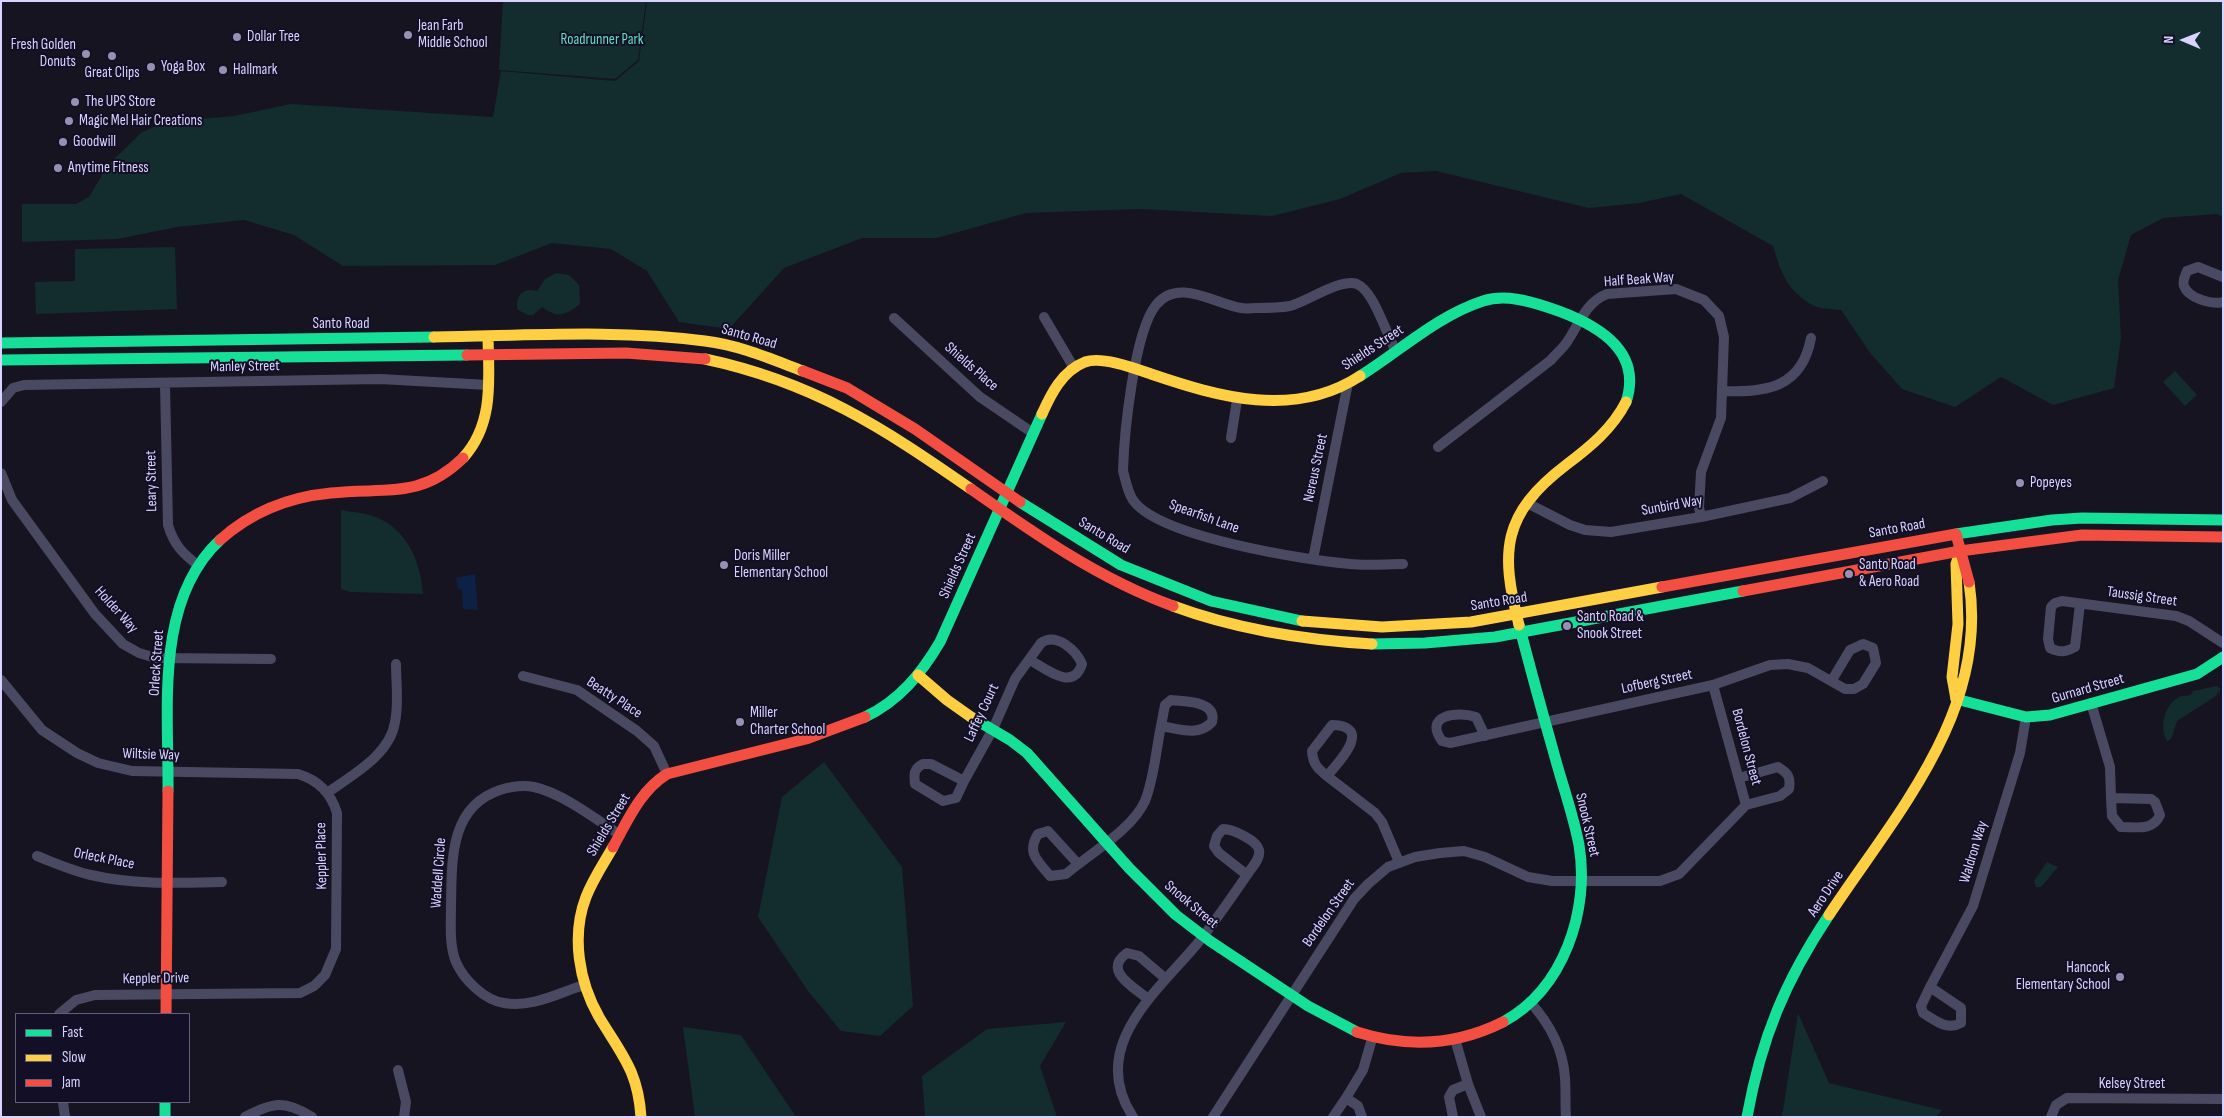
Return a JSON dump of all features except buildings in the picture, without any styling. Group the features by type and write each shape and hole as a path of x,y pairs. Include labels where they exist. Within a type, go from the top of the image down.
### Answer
{"main road":[{"name":"Shields Street","path":"642,1117 639,1084 631,1064 594,1006 584,985 578,947 582,910 589,889 640,800 667,774 818,735 852,722 889,703 918,675 933,655 945,633 1033,433 1052,392 1062,378 1085,362 1103,360 1134,367 1216,395 1237,400 1270,403 1308,398 1348,383 1461,309 1490,299 1521,300 1581,319"},
{"name":"Snook Street","path":"918,675 956,708 1011,739 1165,905 1203,936 1291,995 1328,1017 1372,1039 1412,1044 1455,1039 1480,1032 1514,1015 1530,1002 1553,975 1570,944 1580,909 1582,881 1579,845 1521,632 1508,560 1509,542 1516,521 1527,503 1544,483 1588,451 1619,416 1626,399 1628,370 1618,345 1607,334 1581,319"},
{"name":"Santo Road","path":"1,343 628,336 706,341 756,353 847,388 915,429 1007,493 1121,565 1211,601 1303,621 1382,628 1471,622 1956,534 2052,520 2082,518 2223,520"},
{"name":"Orleck Street","path":"166,1013 169,658 175,621 189,582 211,550 241,521 267,508 296,498 331,492 404,490 434,480 452,469 471,450 481,432 488,411 488,338"},
{"path":"1,360 104,357 488,356 626,353 703,358 790,384 842,406 903,442 1000,509 1113,580 1205,617 1299,639 1382,645 1474,639 1960,552 2073,536 2223,537"},
{"name":"Aero Drive","path":"1747,1117 1750,1090 1765,1034 1781,996 1810,944 1922,780 1942,740 1956,699 1952,677 1958,624 1956,564 1960,552 1956,534"},
{"name":"Gurnard Street","path":"1956,699 2026,717 2050,715 2197,674 2223,657"},
{"path":"164,1103 166,1117"}],"street":[{"path":"2222,303 2216,304 2190,294 2184,288 2183,281 2187,271 2198,268 2223,277"},
{"name":"Spearfish Lane","path":"1396,351 1368,292 1354,283 1344,282 1290,306 1271,308 1241,308 1190,293 1174,294 1157,303 1153,310 1134,367 1124,471 1127,486 1134,501 1145,511 1168,522 1226,543 1351,564 1403,564"},
{"name":"Half Beak Way","path":"1438,448 1551,360 1566,343 1581,319 1598,298 1608,294 1676,289 1704,300 1719,316 1724,336 1721,418 1701,472 1699,507 1701,517"},
{"path":"1044,317 1074,368"},
{"name":"Shields Place","path":"894,318 975,392 1033,433"},
{"path":"1723,391 1762,391 1784,382 1803,364 1811,338"},
{"name":"Manley Street","path":"3,398 14,388 24,385 380,380 488,385"},
{"name":"Nereus Street","path":"1312,558 1348,383"},
{"name":"Leary Street","path":"165,384 168,525 173,541 180,551 199,566"},
{"path":"1232,438 1237,400"},
{"name":"Holder Way","path":"1,473 12,500 95,614 114,636 139,653 156,658 271,659"},
{"name":"Sunbird Way","path":"1527,503 1570,525 1602,532 1701,517 1790,498 1823,481"},
{"name":"Taussig Street","path":"2080,604 2074,647 2063,652 2050,648 2048,639 2051,607 2055,603 2062,602 2080,604 2176,616 2189,621 2223,643"},
{"name":"Laffey Court","path":"964,781 931,764 923,764 917,767 913,774 915,784 943,801 956,798 993,729 1009,690 1041,643 1046,639 1057,639 1079,655 1082,664 1080,671 1070,678 1058,677 1030,660"},
{"name":"Lofberg Street","path":"1485,736 1476,717 1466,714 1444,717 1440,719 1436,727 1436,734 1442,741 1450,744 1485,736 1544,721 1713,685 1770,664 1788,664 1808,668 1845,688 1854,690 1863,684 1876,663 1873,648 1863,644 1850,650 1832,680"},
{"path":"328,793 377,755 388,742 396,721 396,664"},
{"name":"Beatty Place","path":"523,676 576,690 630,726 654,746 667,774"},
{"name":"Wiltsie Way","path":"1,680 42,730 87,759 120,769 292,773 312,779 328,793"},
{"name":"Bordelon Street","path":"1213,1117 1354,899 1374,878 1388,867 1399,862 1440,852 1464,851 1485,857 1528,877 1552,881 1660,880 1679,874 1746,805 1713,685"},
{"path":"1078,864 1048,831 1038,834 1032,842 1032,853 1050,876 1066,874 1131,821 1144,803 1165,705 1170,700 1206,705 1213,717 1205,729 1196,732 1161,726"},
{"path":"2091,704 2110,767 2112,816 2121,827 2148,827 2157,822 2160,815 2155,802 2151,799 2112,798"},
{"name":"Waldron Way","path":"1930,987 1973,906 2020,753 2026,717"},
{"path":"1327,776 1350,748 1352,737 1350,731 1342,725 1332,725 1329,728 1312,751 1313,761 1316,767 1327,776 1375,813 1382,822 1399,862"},
{"path":"1739,778 1778,767 1786,772 1790,780 1789,789 1780,796 1746,805"},
{"name":"Waddell Circle","path":"584,985 531,1003 502,1003 480,992 468,981 456,962 451,941 454,839 462,820 478,802 490,793 532,786 550,792 620,835"},
{"name":"Keppler Place","path":"259,993 292,995 307,990 325,975 334,958 338,898 338,821 328,793"},
{"path":"1133,1117 1123,1101 1118,1078 1118,1060 1132,1023 1148,999 1203,936 1247,875 1258,858 1259,850 1256,846 1232,829 1222,830 1217,836 1214,846 1218,853 1247,875"},
{"name":"Orleck Place","path":"37,856 94,875 167,882 222,882"},
{"path":"1148,999 1118,974 1117,966 1120,958 1127,953 1139,956 1166,979"},
{"name":"Keppler Drive","path":"59,1013 70,1004 89,996 259,993"},
{"path":"1530,1002 1548,1024 1559,1047 1565,1075 1566,1117"},
{"path":"1333,1117 1363,1070 1372,1039"},
{"path":"1455,1039 1468,1084 1481,1117"},
{"path":"398,1070 406,1102 404,1117"},
{"path":"1453,1117 1449,1097 1453,1090 1468,1084"},
{"path":"1346,1098 1358,1106 1362,1117"},
{"name":"Kelsey Street","path":"2050,1117 2056,1105 2067,1098 2223,1099"},
{"path":"63,1103 65,1117"},
{"path":"245,1117 259,1110 279,1104 294,1106 312,1117"}],"green space":[{"name":"Roadrunner Park","path":"503,1 646,1 638,60 615,79 499,70"},
{"path":"647,1 2223,1 2223,217 2216,214 2163,218 2131,235 2118,280 2121,338 2114,388 2053,405 2001,377 1955,407 1902,389 1871,354 1841,310 1814,306 1791,288 1782,273 1773,246 1681,194 1639,203 1589,208 1436,171 1401,173 1340,199 1272,216 1141,209 1026,213 937,238 862,238 784,268 729,329 679,322 647,271 611,249 552,243 495,265 343,266 294,235 244,220 177,227 117,239 22,242 22,204 76,204 89,197 108,165 142,132 166,122 234,116 291,104 493,117 501,71 615,81 639,61"},
{"path":"175,247 177,309 36,314 35,282 75,281 75,249"},
{"path":"556,273 569,275 579,285 580,304 562,314 553,313 542,307 533,315 528,315 518,310 517,301 521,294 528,290 537,291 545,279"},
{"path":"2175,371 2197,395 2185,406 2163,382"},
{"path":"341,510 376,517 397,530 416,559 423,594 350,592 341,589"},
{"path":"2217,686 2221,689 2216,696 2177,721 2171,739 2167,741 2163,723 2170,705 2180,696 2191,695 2193,691"},
{"path":"824,762 902,867 913,1006 880,1036 841,1031 808,991 758,917 782,797"},
{"path":"2047,862 2058,867 2041,887 2036,887 2034,881"},
{"path":"1798,1013 1829,1083 1942,1110 1936,1117 1782,1117"},
{"path":"1066,1022 1040,1066 1057,1117 925,1117 922,1076 987,1029"},
{"path":"683,1027 741,1035 796,1117 695,1117"}],"water":[{"path":"475,574 478,610 463,609 462,590 458,589 456,578"}],"traffic: fast":[{"path":"1360,376 1450,316 1483,301 1508,298 1534,303 1566,314 1582,321 1610,340 1621,352 1628,366 1630,383 1626,402"},
{"path":"1,343 434,337"},
{"path":"1,360 467,355"},
{"path":"865,717 899,695 917,676 940,642 1042,414"},
{"path":"1020,502 1121,565 1211,601 1302,621"},
{"path":"1956,534 2052,520 2082,518 2223,520"},
{"path":"168,791 167,692 175,625 184,594 199,565 220,540"},
{"path":"1372,644 1425,643 1495,637 1743,591"},
{"path":"1503,1022 1524,1008 1542,990 1557,969 1568,946 1576,921 1580,895 1579,845 1574,821 1519,625"},
{"path":"1956,699 2026,717 2050,715 2197,674 2223,657"},
{"path":"971,717 1010,740 1027,753 1129,868 1176,915 1210,941 1308,1006 1357,1032"},
{"path":"1747,1117 1767,1036 1787,987 1813,939 1829,915"},
{"path":"165,1103 165,1117"}],"traffic: slow":[{"path":"434,337 569,334 671,337 730,346 803,371"},
{"path":"463,458 473,445 485,416 489,385 488,338"},
{"path":"705,359 780,380 845,409 907,446 971,489"},
{"path":"1042,414 1053,391 1064,377 1077,366 1092,361 1118,363 1203,390 1256,400 1283,400 1309,397 1335,389 1360,376"},
{"path":"1519,625 1509,576 1511,536 1518,518 1529,500 1545,483 1607,429 1626,402"},
{"path":"1956,699 1952,677 1958,624 1956,564 1958,558"},
{"path":"1829,915 1908,800 1931,760 1951,718 1965,675 1971,630 1969,582"},
{"path":"1302,621 1382,627 1471,622 1662,587"},
{"path":"1173,606 1247,628 1296,637 1372,644"},
{"path":"918,675 947,700 971,717"},
{"path":"613,847 592,884 581,912 578,943 579,958 586,989 592,1003 628,1064 636,1087 641,1117"}],"traffic: jam":[{"path":"467,355 626,353 705,359"},
{"path":"803,371 847,388 915,429 1020,502"},
{"path":"220,540 245,521 286,502 331,493 401,489 416,486 432,480 463,458"},
{"path":"971,489 1044,539 1093,569 1119,583 1173,606"},
{"path":"1662,587 1956,534 1969,582"},
{"path":"1960,551 2082,535 2223,537"},
{"path":"1743,591 1960,551"},
{"path":"613,847 642,797 667,774 806,739 865,717"},
{"path":"166,1013 168,791"},
{"path":"1357,1032 1394,1041 1431,1042 1467,1036 1503,1022"}],"place":[{"name":"Jean Farb Middle School","path":"408,35"},
{"name":"Dollar Tree","path":"237,37"},
{"name":"Fresh Golden Donuts","path":"86,54"},
{"name":"Great Clips","path":"112,56"},
{"name":"Yoga Box","path":"151,67"},
{"name":"Hallmark","path":"223,70"},
{"name":"The UPS Store","path":"75,102"},
{"name":"Magic Mel Hair Creations","path":"69,121"},
{"name":"Goodwill","path":"63,142"},
{"name":"Anytime Fitness","path":"58,168"},
{"name":"Popeyes","path":"2020,483"},
{"name":"Doris Miller Elementary School","path":"724,565"},
{"name":"Santo Road & Aero Road","path":"1849,574"},
{"name":"Santo Road & Snook Street","path":"1567,626"},
{"name":"Miller Charter School","path":"740,722"},
{"name":"Hancock Elementary School","path":"2120,977"}]}
